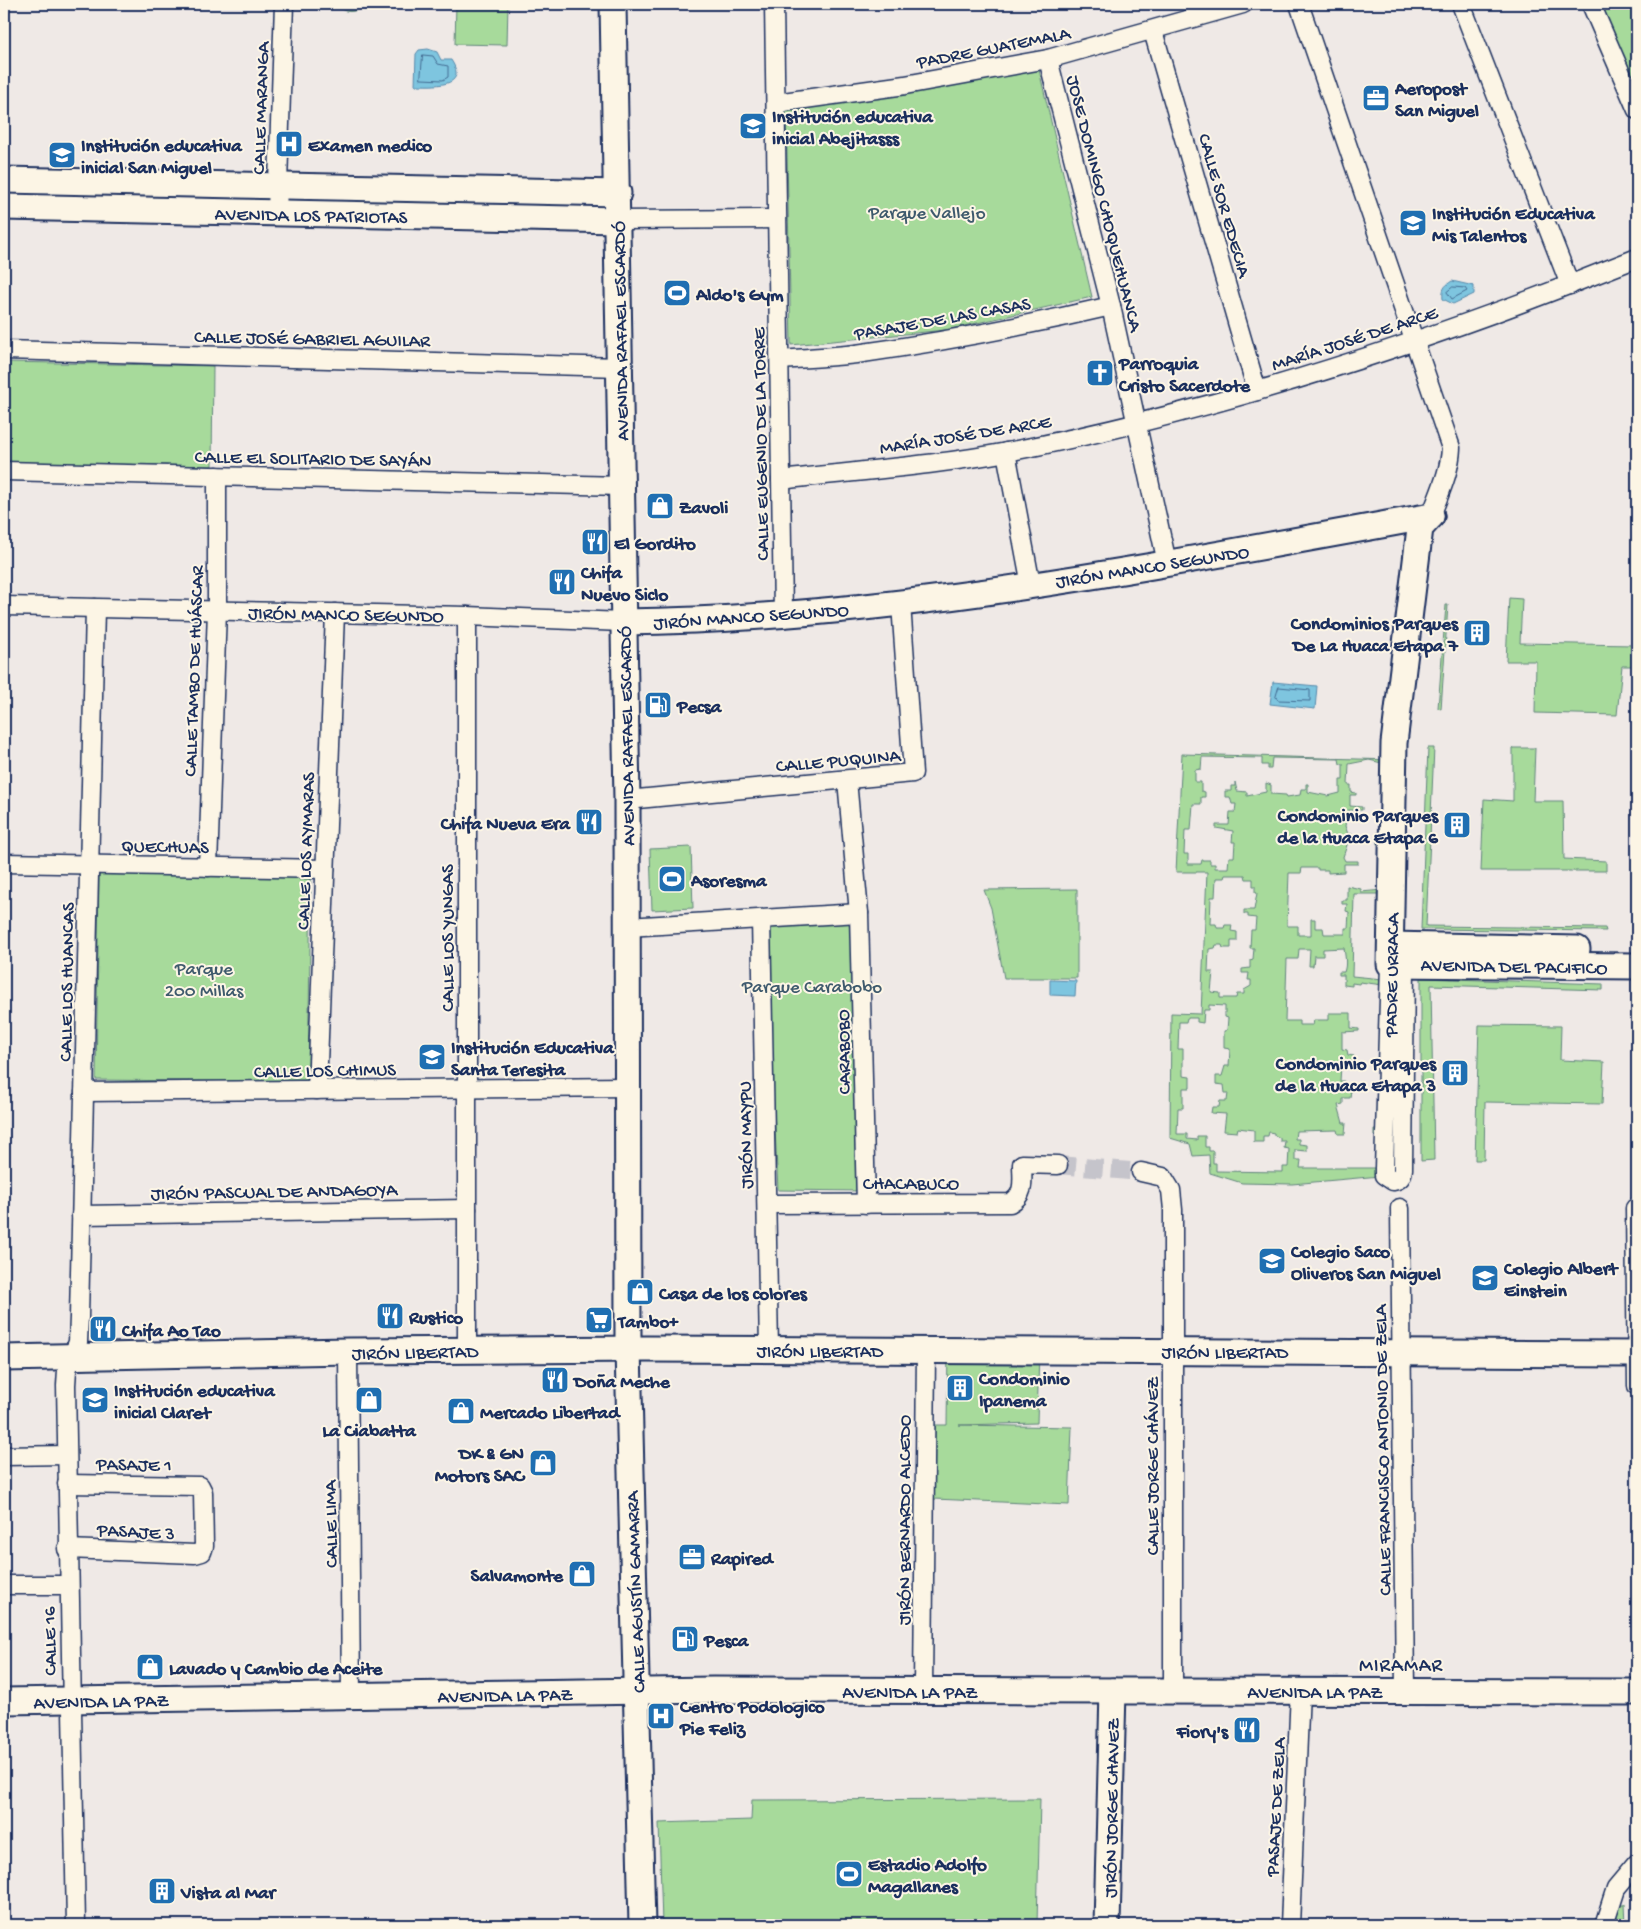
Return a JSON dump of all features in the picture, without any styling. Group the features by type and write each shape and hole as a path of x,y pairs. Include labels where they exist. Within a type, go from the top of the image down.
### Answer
{"main road":[{"name":"AVENIDA RAFAEL ESCARDÓ","path":"613,4 618,193 627,800 626,1087 628,1349"},
{"name":"AVENIDA LOS PATRIOTAS","path":"4,180 618,193"},
{"name":"AVENIDA LOS PATRIOTAS","path":"4,207 618,220"},
{"name":"JIRÓN MANCO SEGUNDO","path":"623,622 782,614 901,604 1167,563 1431,516"},
{"name":"PADRE URRACA","path":"1398,955 1407,760 1430,574 1434,527 1431,516"},
{"name":"AVENIDA DEL PACIFICO","path":"1398,955 1637,950"},
{"name":"AVENIDA DEL PACIFICO","path":"1398,955 1637,966"},
{"name":"JIRÓN LIBERTAD","path":"4,1358 348,1351 628,1349 1402,1351 1637,1354"},
{"name":"CALLE AGUSTÍN GAMARRA","path":"628,1349 642,1925"},
{"name":"JIRÓN JORGE CHAVEZ","path":"1107,1925 1113,1691"},
{"name":"AVENIDA LA PAZ","path":"4,1701 636,1692 1637,1692"}],"street":[{"path":"270,4 284,4"},
{"name":"CALLE MARANGA","path":"277,213 284,4"},
{"name":"CALLE EUGENIO DE LA TORRE","path":"774,4 782,614"},
{"name":"PADRE GUATEMALA","path":"776,103 905,86 1048,59 1153,31 1243,4"},
{"name":"PADRE URRACA","path":"1299,4 1451,448 1447,475 1431,516"},
{"path":"1461,4 1570,285"},
{"path":"1591,4 1637,110"},
{"name":"CALLE SOR EDECIA","path":"1153,31 1257,391"},
{"name":"JOSE DOMINGO CHOQUEHUANCA","path":"1048,59 1111,306 1167,563"},
{"path":"618,220 777,219"},
{"name":"MARÍA JOSÉ DE ARCE","path":"781,480 890,468 1006,452 1137,422 1257,391 1415,342 1570,285 1637,258"},
{"name":"PASAJE DE LAS CASAS","path":"780,360 853,354 949,340 1029,325 1111,306"},
{"name":"CALLE JOSÉ GABRIEL AGUILAR","path":"4,350 620,367"},
{"path":"1006,452 1031,585"},
{"name":"CALLE EL SOLITARIO DE SAYÁN","path":"4,471 621,486"},
{"name":"CALLE TAMBO DE HUÁSCAR","path":"208,867 217,610 217,476"},
{"name":"CALLE PUQUINA","path":"627,800 913,773 901,604"},
{"name":"JIRÓN MANCO SEGUNDO","path":"4,606 467,616 623,622"},
{"name":"CALLE LOS HUANCAS","path":"73,1357 78,1342 79,1325 95,608"},
{"name":"CALLE LOS AYMARAS","path":"317,1090 335,613"},
{"name":"CALLE LOS YUNGAS","path":"466,1350 467,616"},
{"name":"CARABOBO","path":"847,780 860,913 866,1204"},
{"name":"QUECHUAS","path":"4,862 325,869"},
{"path":"626,927 860,913"},
{"name":"JIRÓN MAYPU","path":"761,919 769,1349"},
{"name":"PADRE URRACA","path":"1398,955 1403,1169 1402,1176 1393,1182 1384,1175 1384,1169 1398,955"},
{"name":"CALLE LOS CHIMUS","path":"84,1092 626,1087"},
{"name":"CHACABUCO","path":"767,1204 1010,1203 1022,1193 1022,1164 1058,1166"},
{"name":"CALLE JORGE CHÁVEZ","path":"1141,1172 1163,1177 1169,1185 1172,1197 1173,1691"},
{"name":"CALLE FRANCISCO ANTONIO DE ZELA","path":"1400,1208 1405,1691"},
{"path":"1635,1208 1637,1386"},
{"name":"JIRÓN PASCUAL DE ANDAGOYA","path":"82,1215 466,1209"},
{"name":"JIRÓN BERNARDO ALCEDO","path":"923,1691 926,1350"},
{"name":"CALLE LIMA","path":"348,1351 351,1696"},
{"name":"CALLE 16","path":"73,1357 67,1370 66,1455 76,1925"},
{"path":"4,1456 66,1455"},
{"name":"PASAJE 1","path":"67,1484 200,1486 203,1492 204,1546 202,1552"},
{"name":"PASAJE 3","path":"68,1549 195,1554 202,1552"},
{"path":"4,1585 68,1585"},
{"name":"PASAJE DE ZELA","path":"1290,1925 1300,1691"},
{"path":"1604,1925 1616,1888 1637,1863"}],"green space":[{"path":"335,4 365,4 358,10 350,12 342,10"},
{"path":"456,4 508,4 507,45 455,44"},
{"path":"1599,4 1637,4 1637,91"},
{"name":"Parque Vallejo","path":"1039,70 1092,297 946,330 791,345 786,108 912,91"},
{"path":"4,362 213,366 212,466 4,462"},
{"path":"1509,598 1522,599 1520,643 1634,645 1637,605 1637,666 1622,666 1617,715 1535,713 1536,661 1506,661"},
{"path":"1446,605 1448,605 1441,709 1438,708"},
{"path":"1428,748 1434,748 1426,926 1605,928 1606,931 1421,929"},
{"path":"1513,748 1535,748 1533,801 1563,801 1564,859 1606,861 1606,871 1481,871 1484,799 1513,801"},
{"path":"1182,754 1393,760 1391,894 1354,894 1352,976 1393,980 1391,1175 1292,1184 1242,1183 1210,1173 1209,1155 1193,1156 1190,1144 1170,1138 1171,1013 1201,1014 1207,872 1176,872","holes":["1202,757 1262,758 1262,765 1268,765 1268,769 1271,769 1272,758 1339,759 1340,764 1343,764 1343,780 1340,780 1340,793 1328,796 1308,792 1308,784 1306,784 1306,789 1301,789 1300,795 1287,797 1286,795 1271,794 1271,785 1266,783 1266,792 1247,796 1247,792 1237,791 1235,782 1235,786 1231,786 1231,791 1225,791 1225,797 1230,797 1232,804 1236,804 1235,812 1230,812 1229,825 1216,825 1216,828 1233,831 1232,842 1235,842 1234,857 1229,857 1228,868 1215,868 1215,864 1210,864 1210,860 1202,860 1201,864 1188,864 1188,854 1184,854 1185,830 1191,830 1193,804 1201,804 1201,797 1205,797 1205,792 1201,791 1201,782 1195,782 1195,770 1201,769","1369,760 1386,764 1384,836 1377,836 1377,844 1384,844 1383,890 1361,892 1361,889 1347,886 1347,900 1342,900 1342,904 1347,904 1346,911 1349,912 1348,928 1345,928 1345,934 1324,934 1323,928 1315,928 1315,919 1311,919 1311,935 1298,935 1298,926 1287,926 1289,873 1301,873 1302,868 1318,868 1318,870 1328,870 1328,873 1344,872 1344,864 1358,864 1358,861 1345,861 1343,857 1348,842 1352,842 1352,834 1348,834 1345,826 1348,810 1362,810 1362,807 1350,806 1350,795 1356,795 1356,793 1351,792 1351,785 1348,785 1349,764","1225,875 1245,875 1246,879 1253,879 1253,886 1255,886 1255,892 1257,893 1254,910 1244,910 1244,914 1248,914 1248,917 1256,918 1255,930 1251,930 1250,948 1254,948 1253,959 1250,960 1250,968 1242,969 1242,973 1249,973 1248,980 1251,980 1251,986 1244,990 1244,994 1237,994 1236,998 1220,998 1220,993 1211,992 1213,972 1208,972 1209,949 1215,948 1216,945 1222,945 1223,948 1231,948 1231,941 1237,941 1237,932 1231,931 1232,925 1217,928 1216,924 1210,924 1211,897 1215,897 1216,878 1224,878","1344,948 1345,969 1344,972 1339,972 1339,975 1344,975 1344,985 1352,986 1352,983 1359,984 1360,982 1383,985 1383,1057 1376,1058 1376,1065 1382,1065 1377,1129 1374,1129 1374,1136 1378,1136 1377,1168 1300,1168 1301,1160 1295,1160 1295,1150 1307,1151 1307,1145 1299,1144 1299,1139 1295,1139 1296,1131 1337,1130 1338,1134 1345,1134 1346,1123 1343,1123 1338,1105 1343,1104 1343,1098 1350,1098 1351,1089 1344,1089 1344,1081 1340,1081 1341,1066 1354,1065 1354,1056 1348,1055 1347,1050 1342,1049 1342,1032 1359,1031 1359,1029 1351,1028 1351,1013 1329,1013 1329,1020 1314,1020 1313,1025 1299,1025 1299,1021 1285,1021 1287,959 1298,959 1299,949 1310,949 1309,966 1313,966 1314,956 1323,956 1323,949","1209,1005 1225,1006 1225,1017 1228,1018 1227,1030 1224,1031 1224,1048 1230,1049 1229,1066 1225,1066 1222,1076 1216,1076 1216,1084 1224,1085 1225,1093 1228,1093 1227,1101 1220,1101 1219,1107 1212,1107 1211,1113 1226,1114 1224,1131 1237,1132 1238,1128 1254,1130 1254,1142 1263,1142 1263,1136 1268,1136 1269,1132 1274,1133 1274,1135 1280,1138 1280,1141 1285,1141 1284,1148 1289,1149 1288,1167 1283,1167 1283,1172 1216,1171 1216,1163 1213,1163 1213,1151 1209,1151 1209,1147 1205,1147 1205,1136 1197,1136 1197,1140 1187,1139 1187,1134 1177,1134 1178,1108 1183,1108 1183,1088 1190,1088 1190,1077 1183,1076 1183,1049 1178,1049 1179,1022 1186,1022 1187,1018 1197,1018 1197,1022 1203,1023 1204,1010 1209,1010"]},
{"name":"Asoresma","path":"691,847 693,908 652,910 650,849"},
{"name":"Parque 200 Millas","path":"99,874 311,877 308,1082 96,1080"},
{"path":"1077,889 1077,978 1004,978 991,908 984,890"},
{"name":"Parque Carabobo","path":"854,920 860,1191 778,1190 765,925"},
{"path":"1421,978 1603,984 1603,990 1431,985 1434,1160 1421,1161"},
{"path":"1479,1025 1561,1026 1560,1060 1604,1062 1602,1104 1485,1102 1484,1160 1475,1160"},
{"path":"948,1350 1039,1350 1037,1423 959,1425 1072,1427 1069,1505 934,1499 935,1425 947,1425"},
{"name":"Estadio Adolfo Magallanes","path":"1040,1799 1037,1925 662,1925 659,1823 751,1820 752,1800"},
{"path":"1620,1904 1625,1904 1626,1925 1615,1925"}],"water":[{"path":"428,49 437,52 441,60 451,60 456,69 456,76 452,81 438,85 415,85 416,54 419,50"},
{"path":"1452,281 1474,286 1474,294 1453,304 1443,299 1444,288"},
{"path":"1273,682 1317,686 1315,709 1270,704"},
{"path":"1050,980 1076,981 1075,996 1050,995"}],"tunnel":[{"path":"1058,1165 1141,1172"}],"place":[{"name":"Aeropost San Miguel","path":"1376,98"},
{"name":"Institución educativa inicial Abejitasss","path":"753,126"},
{"name":"Examen medico","path":"289,144"},
{"name":"Institución educativa inicial San Miguel","path":"62,155"},
{"name":"Institución Educativa Mis Talentos","path":"1413,223"},
{"name":"Aldo's Gym","path":"677,293"},
{"name":"Parroquia Cristo Sacerdote","path":"1100,373"},
{"name":"Zavoli","path":"660,506"},
{"name":"El Gordito","path":"595,542"},
{"name":"Chifa Nuevo Siclo","path":"562,582"},
{"name":"Condominios Parques De La Huaca Etapa 7","path":"1477,633"},
{"name":"Pecsa","path":"658,705"},
{"name":"Chifa Nueva Era","path":"589,822"},
{"name":"Condominio Parques de la Huaca Etapa 6","path":"1457,825"},
{"name":"Asoresma","path":"672,879"},
{"name":"Institución Educativa Santa Teresita","path":"432,1057"},
{"name":"Condominio Parques de la Huaca Etapa 3","path":"1455,1073"},
{"name":"Colegio Saco Oliveros San Miguel","path":"1272,1261"},
{"name":"Colegio Albert Einstein","path":"1485,1278"},
{"name":"Casa de los colores","path":"640,1292"},
{"name":"Rustico","path":"390,1316"},
{"name":"Tambo+","path":"599,1320"},
{"name":"Chifa Ao Tao","path":"103,1329"},
{"name":"Doña Meche","path":"555,1380"},
{"name":"Condominio Ipanema","path":"960,1388"},
{"name":"Institución educativa inicial Claret","path":"95,1400"},
{"name":"La Ciabatta","path":"369,1400"},
{"name":"Mercado Libertad","path":"461,1411"},
{"name":"DK & GN Motors SAC","path":"543,1463"},
{"name":"Rapired","path":"692,1557"},
{"name":"Salvamonte","path":"582,1574"},
{"name":"Pesca","path":"685,1639"},
{"name":"Lavado y Cambio de Aceite","path":"150,1667"},
{"name":"Centro Podologico Pie Feliz","path":"661,1716"},
{"name":"Fiory's","path":"1247,1730"},
{"name":"Estadio Adolfo Magallanes","path":"849,1874"},
{"name":"Vista al Mar","path":"162,1891"}],"district":[{"name":"MIRAMAR","path":"1401,1664"}]}
